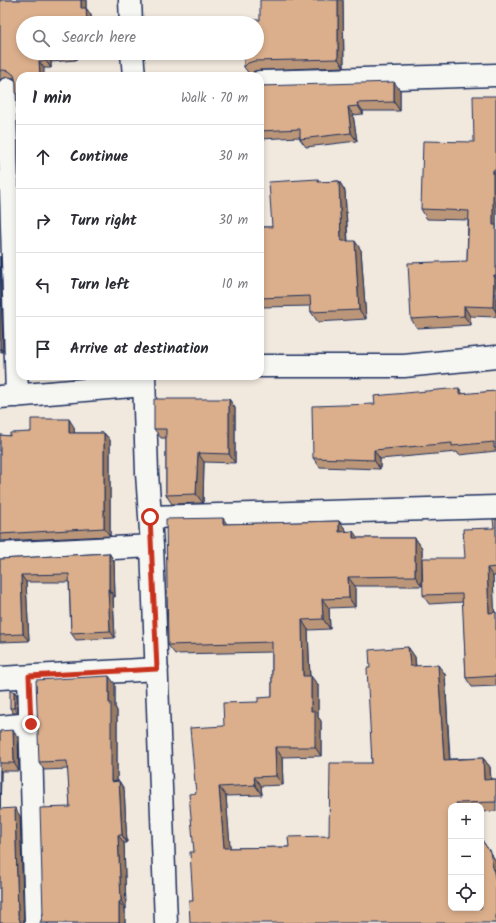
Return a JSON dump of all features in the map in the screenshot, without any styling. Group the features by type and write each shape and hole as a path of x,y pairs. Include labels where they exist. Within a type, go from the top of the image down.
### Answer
{"street":[{"path":"130,0 131,16"},
{"path":"133,60 134,72"},
{"path":"264,82 496,75"},
{"path":"9,89 9,397 144,381 157,669 166,923"},
{"path":"264,366 404,366 496,357"},
{"path":"150,517 496,507"},
{"path":"0,554 152,546"},
{"path":"0,678 157,669"},
{"path":"29,676 36,923"},
{"path":"0,727 31,724"}],"building":[{"path":"0,0 81,0 81,8 86,8 87,16 16,16 16,60 46,61 39,61 40,72 16,72 16,82 14,75 9,71 0,71"},
{"path":"260,0 338,0 338,59 254,61 248,63 244,67 244,60 264,60 264,16 260,16"},
{"path":"394,82 394,102 357,103 358,106 348,107 351,133 300,139 300,129 264,131 264,86"},
{"path":"473,96 496,96 496,170 493,170 493,225 496,225 496,275 494,275 493,307 464,306 464,316 411,319 408,263 467,261 469,211 421,209 423,141 474,142"},
{"path":"318,179 318,182 339,181 341,241 355,241 359,310 311,312 310,296 264,298 264,227 272,227 269,182"},
{"path":"459,388 459,394 496,391 496,448 494,448 494,442 452,446 452,443 374,450 374,460 313,458 312,406 375,404 374,396"},
{"path":"154,399 229,399 229,454 198,453 196,494 166,495 166,429 154,429"},
{"path":"31,419 69,419 69,433 104,433 104,528 0,534 0,435 10,436 10,433 31,432"},
{"path":"223,518 223,524 339,521 339,532 353,531 353,538 415,538 415,576 348,577 349,598 322,599 323,619 302,620 303,676 311,676 311,711 315,711 315,747 275,747 276,776 254,777 255,785 219,787 224,848 289,847 288,837 329,836 330,763 372,763 367,668 370,668 369,650 408,647 410,666 438,665 444,760 483,758 484,780 496,779 496,802 448,803 448,911 484,911 484,843 490,852 496,883 496,923 190,923 189,901 193,901 190,852 194,852 189,794 196,793 190,728 224,726 223,703 258,702 258,698 272,697 272,642 168,645 166,519"},
{"path":"493,519 496,519 496,567 487,568 489,613 496,612 496,676 466,678 462,594 423,595 422,558 465,558 463,529 494,528"},
{"path":"109,553 108,589 110,631 71,633 69,574 21,575 23,634 0,635 0,559"},
{"path":"109,676 109,703 111,703 111,782 119,781 122,835 118,835 121,901 119,902 119,923 40,923 43,915 40,808 70,807 67,761 39,762 36,680"},
{"path":"10,691 14,691 14,708 10,708"},
{"path":"13,730 14,763 0,763 0,731"},
{"path":"15,808 18,915 21,923 0,923 0,809"}],"route":[{"path":"31,724 29,676 157,669 150,517"}]}
